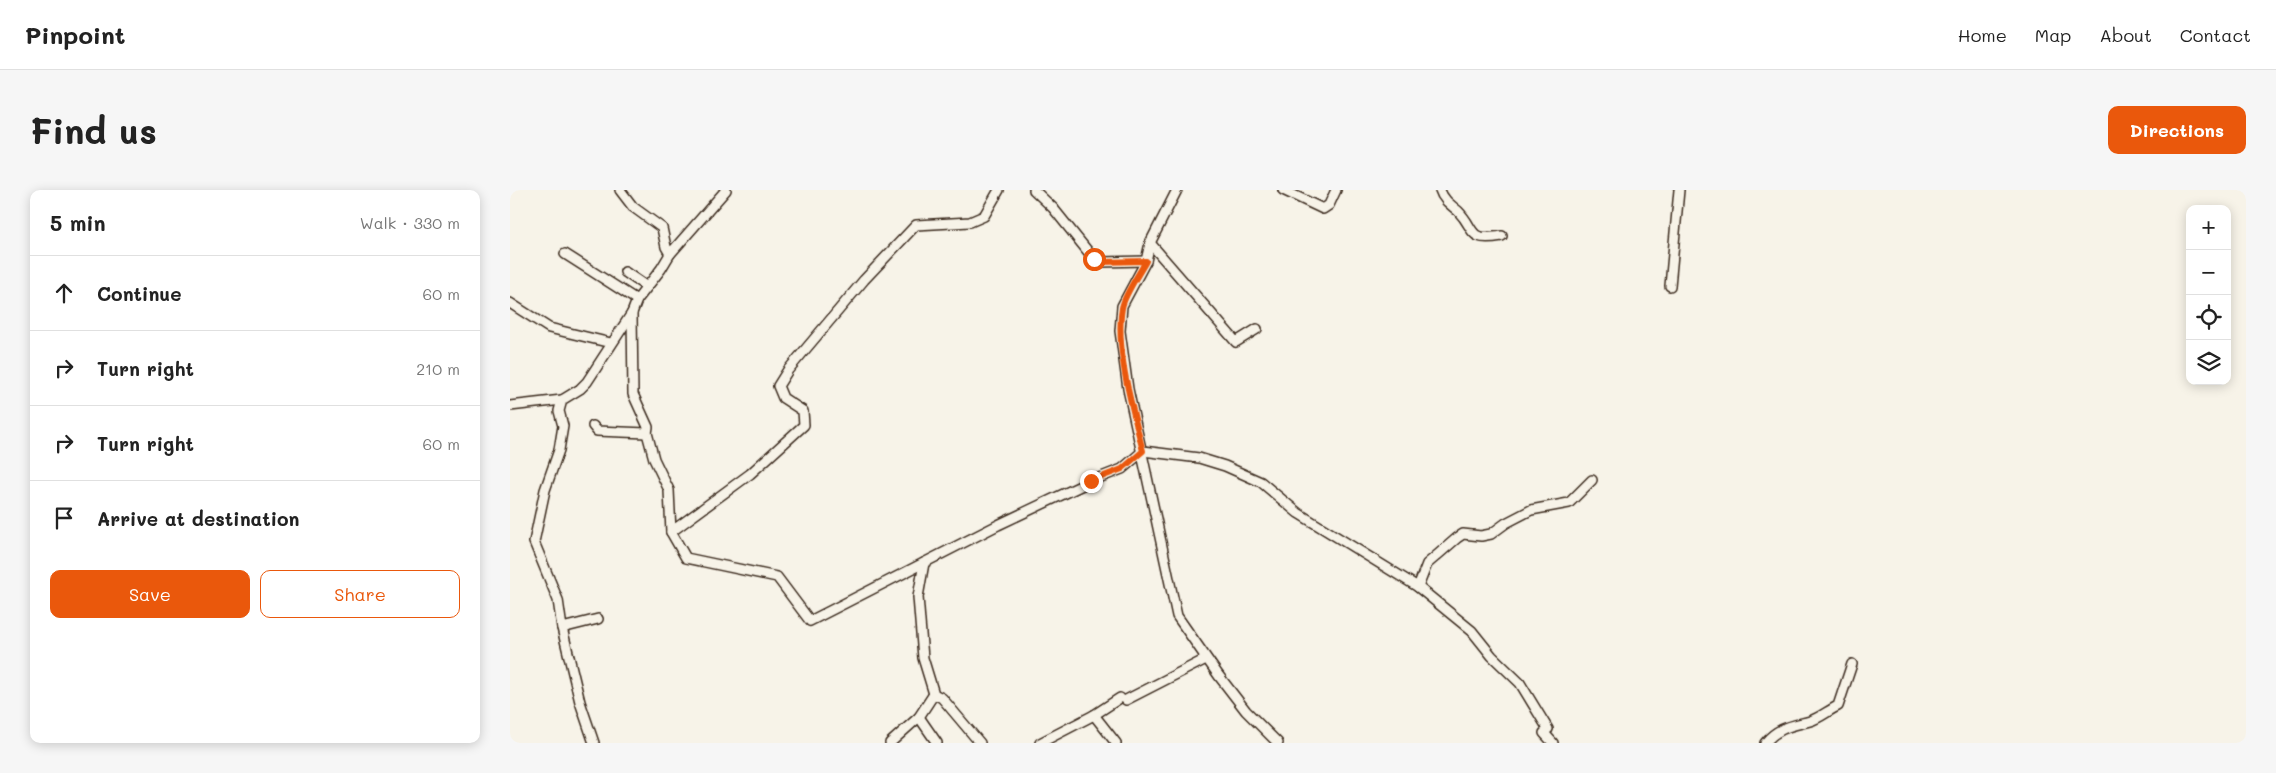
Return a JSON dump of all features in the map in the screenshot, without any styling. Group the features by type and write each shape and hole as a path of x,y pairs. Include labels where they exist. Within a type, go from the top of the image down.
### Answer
{"street":[{"path":"620,190 633,207 662,228 666,247 670,254"},
{"path":"510,406 562,400 588,382 611,343 632,313 638,300 670,254 726,190"},
{"path":"671,532 750,474 804,425 803,411 783,398 778,386 788,370 864,280 916,224 970,222 984,216 999,190"},
{"path":"1034,190 1053,208 1094,259 1101,262 1146,261"},
{"path":"1177,190 1150,243 1146,261 1122,306 1120,331 1128,389 1143,451 1177,616 1206,659 1246,711 1278,743"},
{"path":"1283,190 1323,209 1329,205 1336,190"},
{"path":"1670,286 1680,190"},
{"path":"1441,191 1477,236 1486,239 1502,236"},
{"path":"1150,243 1236,342 1257,329"},
{"path":"565,254 638,300"},
{"path":"625,272 648,287"},
{"path":"510,303 549,328 611,343"},
{"path":"632,313 633,394 648,427 647,433 654,459 669,490 671,532 686,558 777,577 810,621 998,525 1091,481 1122,469 1143,451 1199,458 1225,466 1261,482 1298,513 1418,587 1472,631 1492,656 1520,683 1553,743"},
{"path":"562,400 559,411 564,426 541,506 534,542 558,600 562,628 580,702 594,743"},
{"path":"593,426 597,431 647,433"},
{"path":"1418,587 1427,564 1463,534 1481,536 1491,534 1506,522 1531,510 1569,503 1592,480"},
{"path":"890,743 919,717 934,694 922,649 918,597 924,563"},
{"path":"562,628 598,619"},
{"path":"1040,743 1123,699 1206,659"},
{"path":"1765,743 1772,734 1783,728 1812,720 1838,706 1852,664"},
{"path":"934,694 942,698 980,743"},
{"path":"1094,715 1116,743"},
{"path":"919,717 937,743"}],"route":[{"path":"1091,481 1122,469 1143,451 1128,389 1120,331 1122,306 1146,261 1101,262 1094,259"}]}
